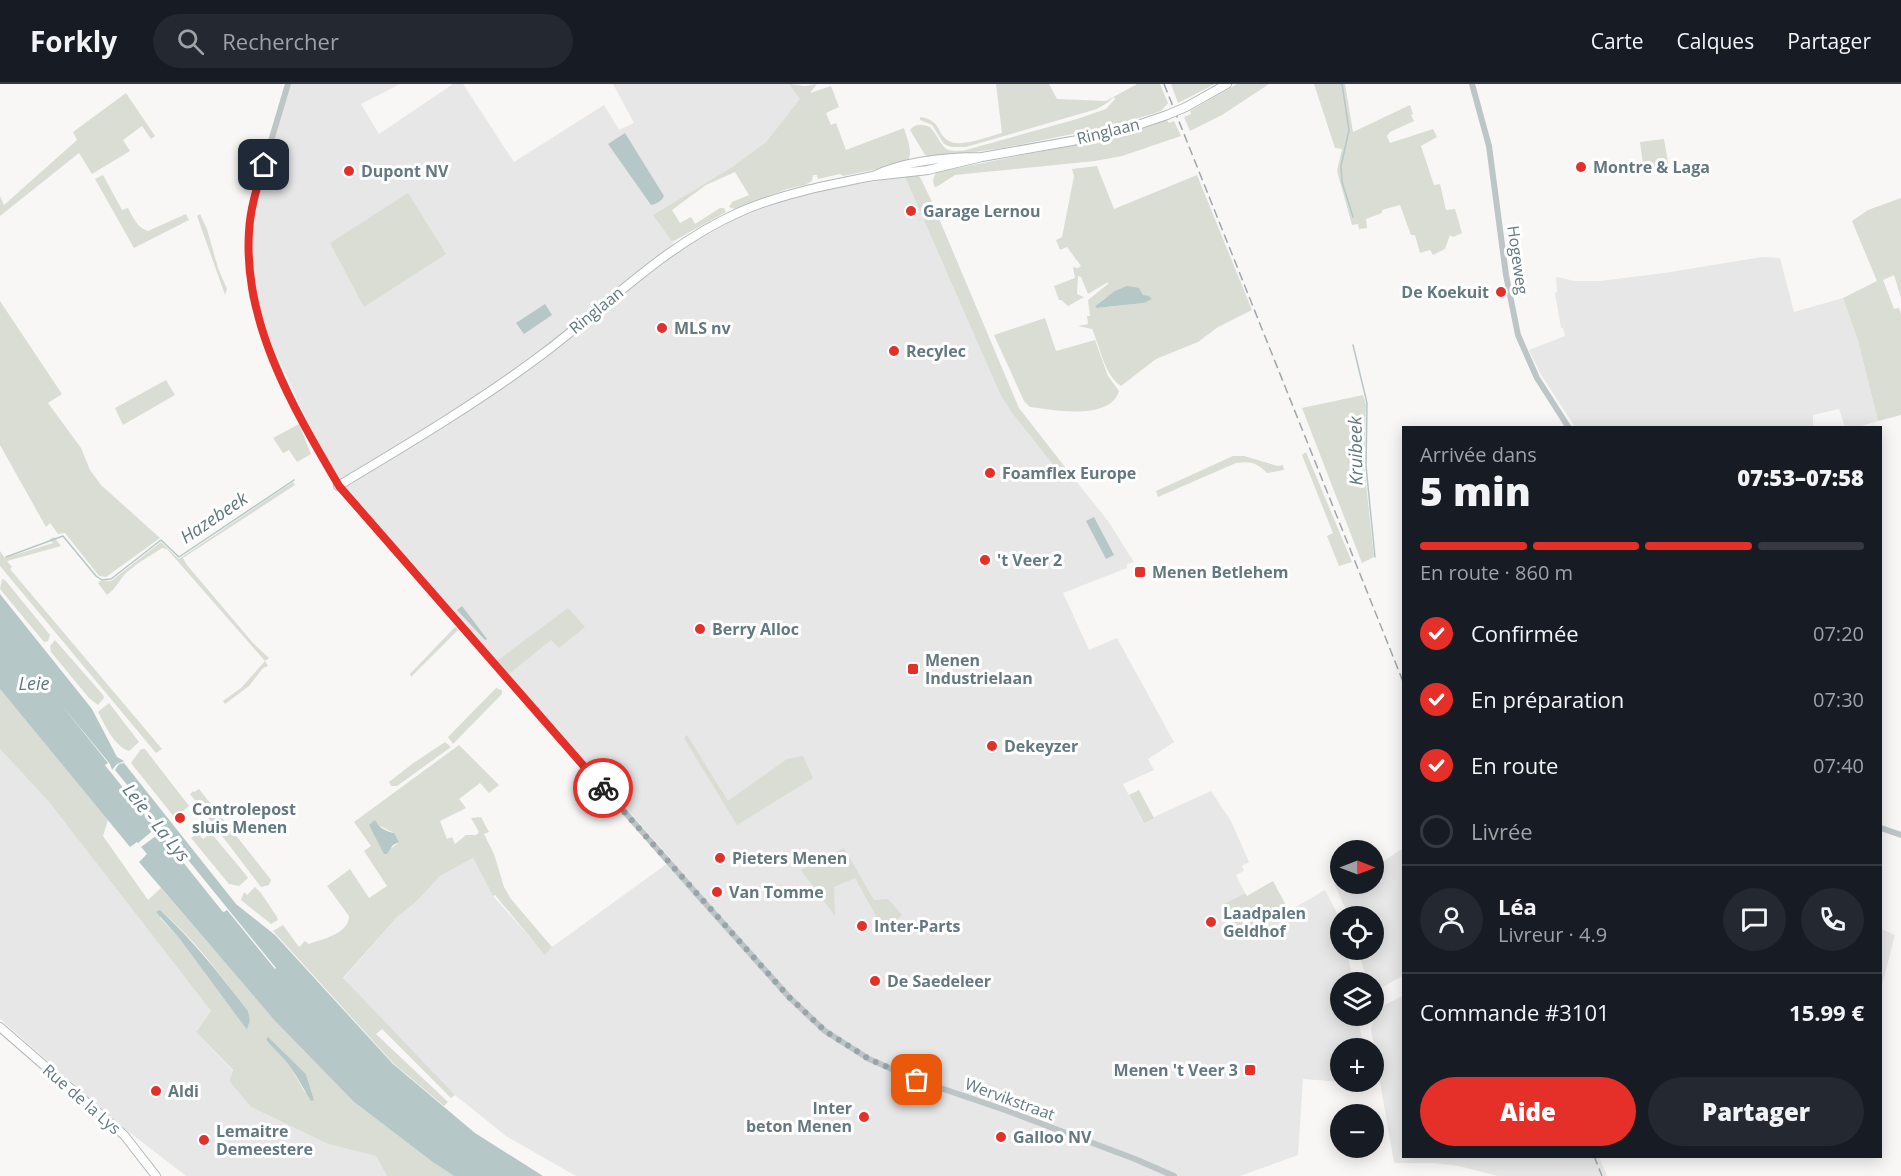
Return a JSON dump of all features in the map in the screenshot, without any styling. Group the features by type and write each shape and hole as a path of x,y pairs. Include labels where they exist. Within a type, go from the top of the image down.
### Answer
{"main road":[{"name":"Ringlaan","path":"337,483 508,379 545,352 654,263 700,232 742,211 806,189 873,176 884,171 924,162 982,157 1126,129 1186,107 1227,84"},
{"name":"Rue de la Lys","path":"0,1027 124,1135 156,1176"}],"street":[{"name":"Wervikstraat","path":"288,84 252,205 249,232 251,287 258,318 269,348 297,412 337,483 696,893 789,997 825,1031 869,1059 900,1073 1135,1159 1174,1176"},
{"name":"Hogeweg","path":"1472,84 1489,146 1506,275 1518,335 1537,378 1568,426"},
{"path":"1882,828 1901,835"}],"shaded area":[{"path":"291,84 400,84 361,104 379,134 453,84 463,84 514,162 604,105 619,130 634,123 613,84 789,84 801,99 766,142 732,167 653,215 678,251 735,219 791,198 843,186 905,177 1000,394 1012,413 1062,476 1068,471 1108,521 1134,562 1127,564 1127,568 1063,593 1089,650 1117,638 1174,742 1148,759 1154,770 1123,784 1143,822 1211,791 1231,821 1249,862 1242,866 1244,871 1236,875 1245,893 1222,905 1238,933 1289,911 1325,890 1333,906 1330,906 1330,960 1349,960 1351,972 1330,972 1330,1026 1360,1026 1361,1038 1330,1038 1330,1081 1303,1079 1298,1155 1240,1176 576,1176 506,1136 455,1095 343,979 397,917 416,902 440,876 473,858 493,896 545,954 672,860 342,486 305,416 270,340 257,300 252,263 253,227 259,192"},
{"path":"789,84 805,86 817,84 810,93 831,86 839,107 826,113 831,125 836,123 846,150 904,128 910,150 907,163 843,176 840,174 818,179 817,175 813,175 812,181 805,185 787,189 735,209 729,207 732,202 749,195 735,172 706,185 672,210 680,223 691,217 695,224 720,208 724,208 726,212 672,242 653,215 732,167 766,142 800,99"},
{"path":"996,84 1049,84 1057,99 1106,101 1137,84 1160,84 1168,103 1161,111 1117,125 1003,148 933,158 925,155 910,130 917,125 930,127 947,149 966,150 1077,119 1106,109 1115,99 1114,97 1097,109 966,147 951,147 944,144 932,125 920,120 920,117 932,121 945,138 954,143 983,139 1002,133"},
{"path":"1171,84 1215,84 1178,103"},
{"path":"1237,84 1269,84 1222,115 1190,131 1184,117 1191,114 1190,111"},
{"path":"1314,84 1345,84 1353,132 1410,105 1414,121 1390,132 1387,136 1390,143 1433,129 1437,137 1421,146 1434,185 1440,184 1446,210 1455,209 1462,233 1453,237 1450,235 1445,249 1433,255 1430,250 1420,253 1415,235 1411,235 1400,205 1382,210 1382,213 1366,219 1367,228 1359,229 1358,224 1352,225 1337,171 1342,149 1335,148"},
{"path":"126,93 155,136 151,139 142,126 123,140 130,151 92,174 79,153 0,216 0,196 4,205 77,140 73,132"},
{"path":"1167,120 1169,123 1174,121 1181,136 1122,156 1095,161 955,175 938,186 935,187 933,183 937,172 1119,136"},
{"path":"1664,139 1669,168 1644,172 1640,142"},
{"path":"1097,166 1114,209 1197,175 1252,310 1218,327 1198,342 1156,359 1121,386 1106,368 1092,329 1078,326 1088,324 1087,316 1090,316 1088,300 1108,282 1088,294 1081,277 1078,276 1077,294 1084,297 1068,306 1059,300 1054,286 1075,278 1073,267 1081,266 1067,247 1060,250 1056,240 1062,237 1074,176 1072,169","holes":["1143,295 1144,303 1098,308 1095,306 1105,298"]},
{"path":"916,174 920,177 932,202 1019,408 1068,471 1062,476 1012,413 1000,394 905,177"},
{"path":"103,175 122,210 128,208 144,230 148,231 186,214 189,220 134,248 95,179"},
{"path":"408,193 446,254 364,307 330,243"},
{"path":"1901,198 1901,298 1894,275 1883,280 1894,309 1899,308 1901,315 1901,415 1878,421 1858,341 1843,298 1877,281 1852,221 1868,210"},
{"path":"200,214 227,289 225,295 197,216"},
{"path":"1762,257 1780,258 1794,312 1843,298 1858,341 1878,421 1861,426 1845,426 1839,409 1813,415 1813,426 1574,426 1540,373 1529,350 1565,336 1561,328 1555,293 1557,292 1556,277 1575,281 1600,281"},
{"path":"0,301 62,394 48,403 81,448 90,470 101,485 160,538 106,577 99,576 65,533 58,534 50,523 46,527 0,445"},
{"path":"1045,318 1056,351 1095,340 1108,376 1119,391 1114,400 1105,407 1066,411 1030,407 1024,401 994,335"},
{"path":"166,380 175,395 123,425 115,408"},
{"path":"1363,395 1366,404 1364,465 1374,557 1362,563 1302,408"},
{"path":"299,424 311,454 297,462 289,450 283,453 273,438"},
{"path":"1306,452 1352,562 1339,566 1327,536 1333,533 1302,455"},
{"path":"1233,456 1244,456 1278,466 1283,465 1284,470 1267,473 1253,464 1236,463 1158,497 1156,491"},
{"path":"293,482 295,485 183,558 253,643 269,658 265,661 167,549 162,548 135,566 107,595 98,583 111,581 161,542 179,559"},
{"path":"54,537 61,546 7,561 12,567 10,569 162,749 156,753 0,566 0,551 5,558 53,543 50,539"},
{"path":"2,579 50,635 48,641 44,642 0,589"},
{"path":"568,608 585,627 559,648 551,640 509,674 497,661"},
{"path":"455,627 458,630 411,677 410,674"},
{"path":"55,640 103,695 104,698 98,705 89,698 51,652 50,646"},
{"path":"265,661 268,666 263,668 249,686 225,704 223,701 241,688"},
{"path":"496,688 502,690 502,694 453,744 448,737"},
{"path":"0,689 108,820 103,836 148,900 161,888 275,1021 354,1102 454,1176 387,1176 376,1156 328,1144 251,1107 229,1081 233,1070 196,1032 211,1011 49,802 0,749","holes":["160,910 196,945 248,1011 250,1020 247,1030 179,938 160,918","267,1037 306,1074 314,1100 304,1091 290,1066"]},
{"path":"109,703 139,742 129,751 114,740 98,712"},
{"path":"687,735 728,801 787,759 803,756 813,778 737,825 684,738"},
{"path":"445,742 451,747 397,786 391,786 389,782"},
{"path":"459,745 499,785 489,793 480,783 459,799 466,808 440,821 447,839 452,837 455,844 466,835 476,835 479,832 471,818 481,817 489,832 484,834 494,854 504,887 511,899 552,947 545,955 495,895 493,896 473,858 440,876 416,902 397,917 343,978 455,1095 451,1098 382,1029 376,1034 448,1102 444,1106 394,1064 273,931 283,925 299,947 305,941 309,944 327,938 345,927 349,916 327,886 350,869 369,898 387,886 364,851 371,846 354,822","holes":["378,825 394,833 398,843 389,850"]},
{"path":"0,749 49,802 211,1011 196,1032 233,1071 229,1081 251,1107 328,1144 376,1156 387,1176 186,1176 120,1125 0,1019"},
{"path":"141,749 145,749 189,806 175,818 131,763"},
{"path":"199,789 271,880 269,885 261,887 190,794"},
{"path":"1139,790 1154,818 1144,823 1129,795"},
{"path":"198,833 203,839 211,833 248,878 239,886 229,884 191,838"},
{"path":"844,848 874,900 888,899 902,915 885,932 855,878 834,887 835,916 801,870"},
{"path":"1402,850 1402,976 1384,986 1384,972 1364,972 1361,960 1384,960 1384,906 1344,906 1339,894 1384,894 1384,861"},
{"path":"1273,881 1289,911 1238,933 1222,905 1245,893 1247,896"},
{"path":"255,887 277,917 278,920 271,924 241,900 244,892 247,895"},
{"path":"1882,929 1895,935 1882,985"},
{"path":"1402,996 1402,1158 1599,1158 1607,1176 1498,1176 1459,1166 1394,1163 1382,1092 1384,1092 1384,1038 1373,1038 1372,1026 1384,1026 1384,1005"}],"water":[{"path":"625,133 664,196 655,204 651,205 608,144"},
{"path":"1127,286 1139,288 1143,295 1152,299 1144,303 1097,308 1095,306 1115,291"},
{"path":"545,304 552,315 524,334 516,323"},
{"path":"1094,517 1114,555 1106,559 1086,521"},
{"name":"Leie","path":"0,594 92,709 117,757 124,761 120,764 124,763 236,904 275,935 393,1064 475,1133 543,1176 454,1176 354,1102 275,1021 139,862 147,854 137,842 130,847 0,689","holes":["105,765 109,766 227,909 223,912"]},
{"path":"462,606 487,639 485,640 457,610"},
{"path":"375,820 383,829 394,833 399,842 393,845 387,854 384,854 369,825"},
{"path":"160,910 195,946 248,1011 250,1020 247,1030 179,938 156,912"},
{"path":"268,1037 306,1074 314,1100 311,1101 288,1064 266,1039"}],"pier":[{"path":"60,703 110,764 112,770 124,761 115,770 275,969 227,910 224,912 160,833 141,847 138,843 156,828 105,765 108,763"}],"waterway":[{"name":"Kruibeek","path":"1342,84 1349,130 1341,166 1342,182 1353,217"},
{"name":"Kruibeek","path":"1353,345 1367,403 1366,466 1375,557"},
{"name":"Hazebeek","path":"6,557 63,536 96,576 102,580 111,579 161,540 179,557 294,480"}],"railway":[{"path":"1164,84 1402,679"},
{"path":"1595,1158 1602,1176"}],"way so far":[{"path":"603,788 789,997 825,1031 869,1059 917,1080"}],"place":[{"name":"Montre & Laga","path":"1581,167"},
{"name":"Dupont NV","path":"349,171"},
{"name":"Garage Lernou","path":"911,211"},
{"name":"De Koekuit","path":"1501,292"},
{"name":"MLS nv","path":"662,328"},
{"name":"Recylec","path":"894,351"},
{"name":"Foamflex Europe","path":"990,473"},
{"name":"'t Veer 2","path":"985,560"},
{"name":"Menen Betlehem","path":"1140,572"},
{"name":"Berry Alloc","path":"700,629"},
{"name":"Menen Industrielaan","path":"913,669"},
{"name":"Dekeyzer","path":"992,746"},
{"name":"Controlepost sluis Menen","path":"180,818"},
{"name":"Pieters Menen","path":"720,858"},
{"name":"Van Tomme","path":"717,892"},
{"name":"Laadpalen Geldhof","path":"1211,922"},
{"name":"Inter-Parts","path":"862,926"},
{"name":"De Saedeleer","path":"875,981"},
{"name":"Menen 't Veer 3","path":"1250,1070"},
{"name":"Aldi","path":"156,1091"},
{"name":"Inter beton Menen","path":"864,1117"},
{"name":"Galloo NV","path":"1001,1137"},
{"name":"Lemaitre Demeestere","path":"204,1140"}],"route":[{"path":"264,165 252,205 249,232 252,296 265,338 297,412 339,486 603,788"}],"water label":[{"name":"Leie - La Lys","path":"156,823"}]}
